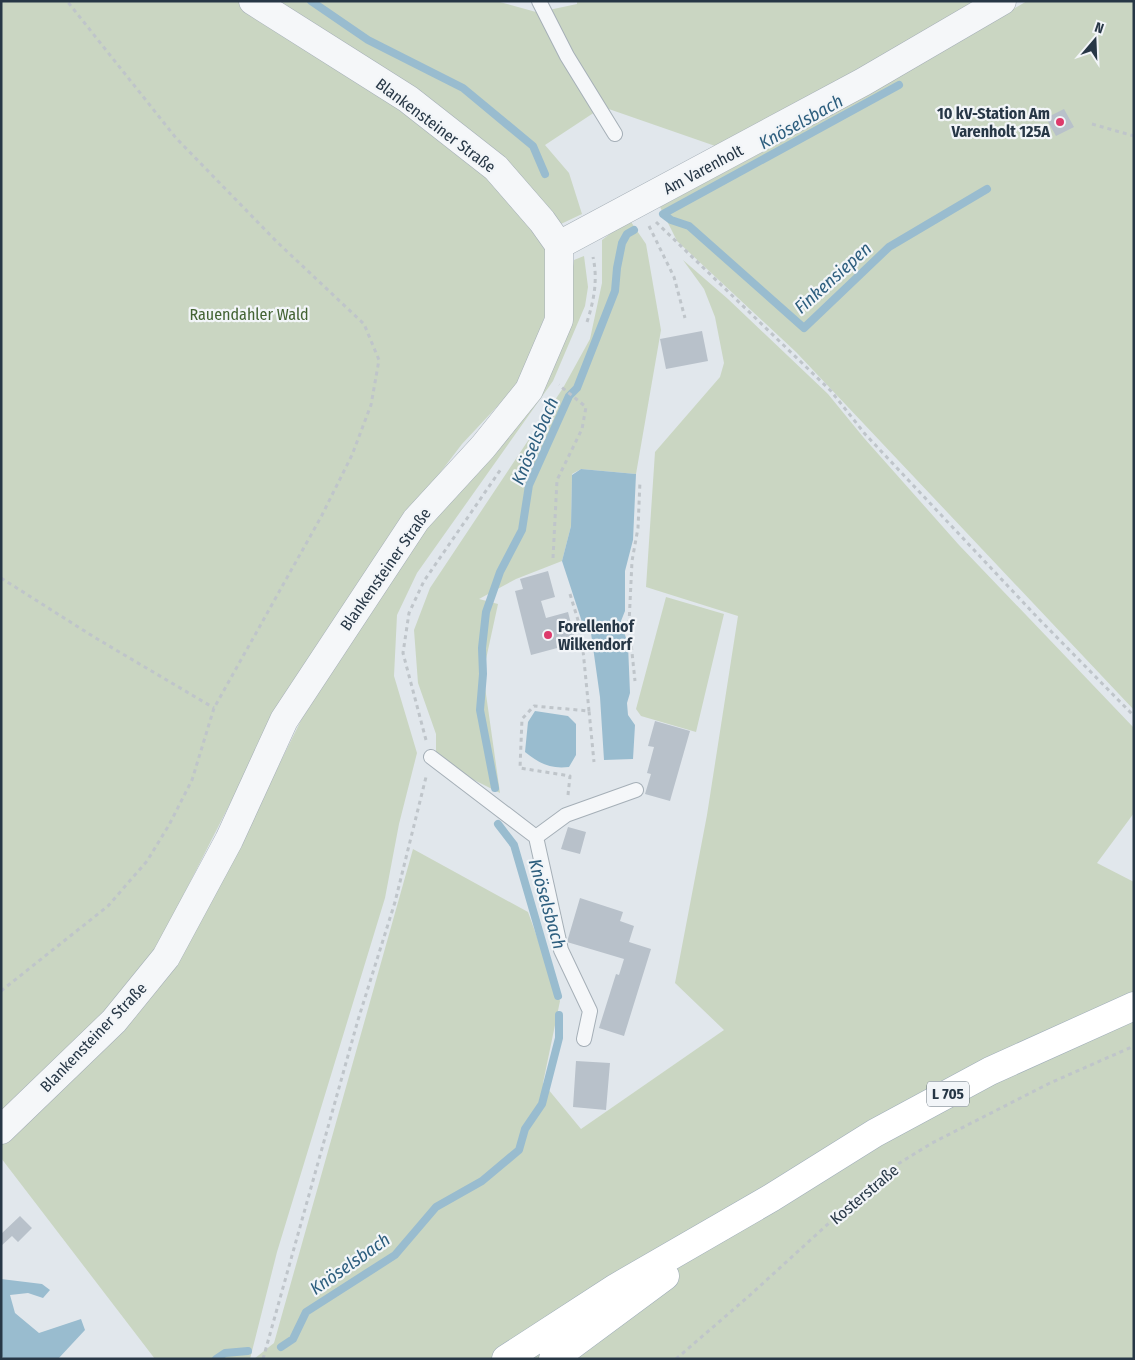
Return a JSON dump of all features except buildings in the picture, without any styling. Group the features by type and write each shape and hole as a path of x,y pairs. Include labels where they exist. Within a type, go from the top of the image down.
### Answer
{"main road":[{"name":"L 705","path":"506,1359 617,1287 771,1198 875,1133 982,1076 1134,1006"},
{"name":"L 705","path":"553,1359 771,1198"}],"street":[{"name":"Blankensteiner Straße","path":"1,1130 114,1021 166,957 229,840 284,720 416,520 483,447 529,390 559,320 559,245 542,221 496,168 408,99 253,1"},
{"name":"Am Varenholt","path":"559,245 863,82 1002,1"}],"lane":[{"path":"539,1 567,56 615,134"},
{"path":"431,758 536,837 561,950 590,1011 584,1039"},
{"path":"536,837 566,815 636,790"}],"path":[{"path":"1,991 108,906 147,861 169,825 192,780 214,708 321,517 352,455 371,405 380,360 364,324 277,242 176,138 67,1"},
{"path":"1092,124 1134,136"},
{"path":"638,203 674,277 685,318"},
{"path":"638,203 696,262 831,391 865,434 1037,617 1134,716"},
{"path":"587,231 596,269 595,295 587,321"},
{"path":"553,558 557,480 582,429 586,407 558,385"},
{"path":"263,1359 358,1020 395,902 431,758 403,653 409,613 424,581 506,460"},
{"path":"635,681 629,624 632,561 638,528 640,481"},
{"path":"1,578 94,637 214,708"},
{"path":"570,594 581,630 594,762"},
{"path":"581,630 629,624"},
{"path":"566,815 570,776 520,768 522,719 534,706 589,711"},
{"name":"Kosterstraße","path":"676,1359 886,1172 932,1143 1033,1091 1134,1046"}],"green space":[{"name":"Rauendahler Wald","path":"1,1 496,1 536,12 598,110 545,145 569,173 582,214 546,231 551,272 545,316 520,382 462,444 408,515 277,711 154,953 107,1017 1,1118"},
{"path":"577,1 986,1 721,148 603,107 544,11 577,4"},
{"path":"1027,1 1134,1 1134,710 796,352 677,241 660,207 826,118"},
{"path":"629,219 646,244 661,330 636,474 581,469 572,474 571,526 562,561 516,579 479,599 498,604 483,673 500,793 436,761 436,734 418,683 414,630 430,588 563,388 590,339 602,283 602,240"},
{"path":"584,256 588,287 585,306 553,381 417,573 397,615 394,676 417,753 399,824 385,898 277,1252 250,1359 155,1359 1,1158 1,1142 241,842 313,696 565,323 574,260"},
{"path":"683,260 728,299 828,394 864,438 959,545 1134,728 1134,813 1097,863 1134,882 1134,1359 254,1359 274,1343 413,849 528,912 560,1001 543,1083 581,1129 724,1030 675,983 707,815 738,616 646,587 655,452 720,377 724,363 715,317 704,289"},
{"path":"666,597 724,614 696,732 641,716 636,709"}],"water":[{"path":"581,469 636,474 633,540 625,571 625,611 621,621 628,645 630,693 627,703 628,715 635,725 633,759 604,760 600,697 591,633 583,625 562,561 571,526 572,475"},
{"path":"535,711 568,716 576,724 576,755 569,767 546,765 525,752 528,722"},
{"path":"1,1279 42,1284 50,1290 43,1298 28,1293 10,1295 15,1313 39,1333 81,1319 85,1330 58,1359 4,1359 1,1355"}],"waterway":[{"path":"311,1 368,40 463,88 533,146 545,174"},
{"name":"Finkensiepen","path":"899,85 663,214 671,220 689,226 804,328 889,247 987,189"},
{"name":"Knöselsbach","path":"495,788 480,710 483,674 482,648 486,612 500,572 522,530 529,485 569,396 577,388 615,291 622,243 627,234 634,230"},
{"name":"Knöselsbach","path":"498,824 514,845 558,996"},
{"name":"Knöselsbach","path":"281,1347 293,1339 306,1312 395,1255 436,1207 482,1181 519,1150 525,1129 542,1104 559,1038 559,1015"},
{"name":"Knöselsbach","path":"216,1359 225,1353 248,1351"}],"place":[{"name":"10 kV-Station Am Varenholt 125A","path":"1060,122"},
{"name":"Forellenhof Wilkendorf","path":"548,635"}]}
